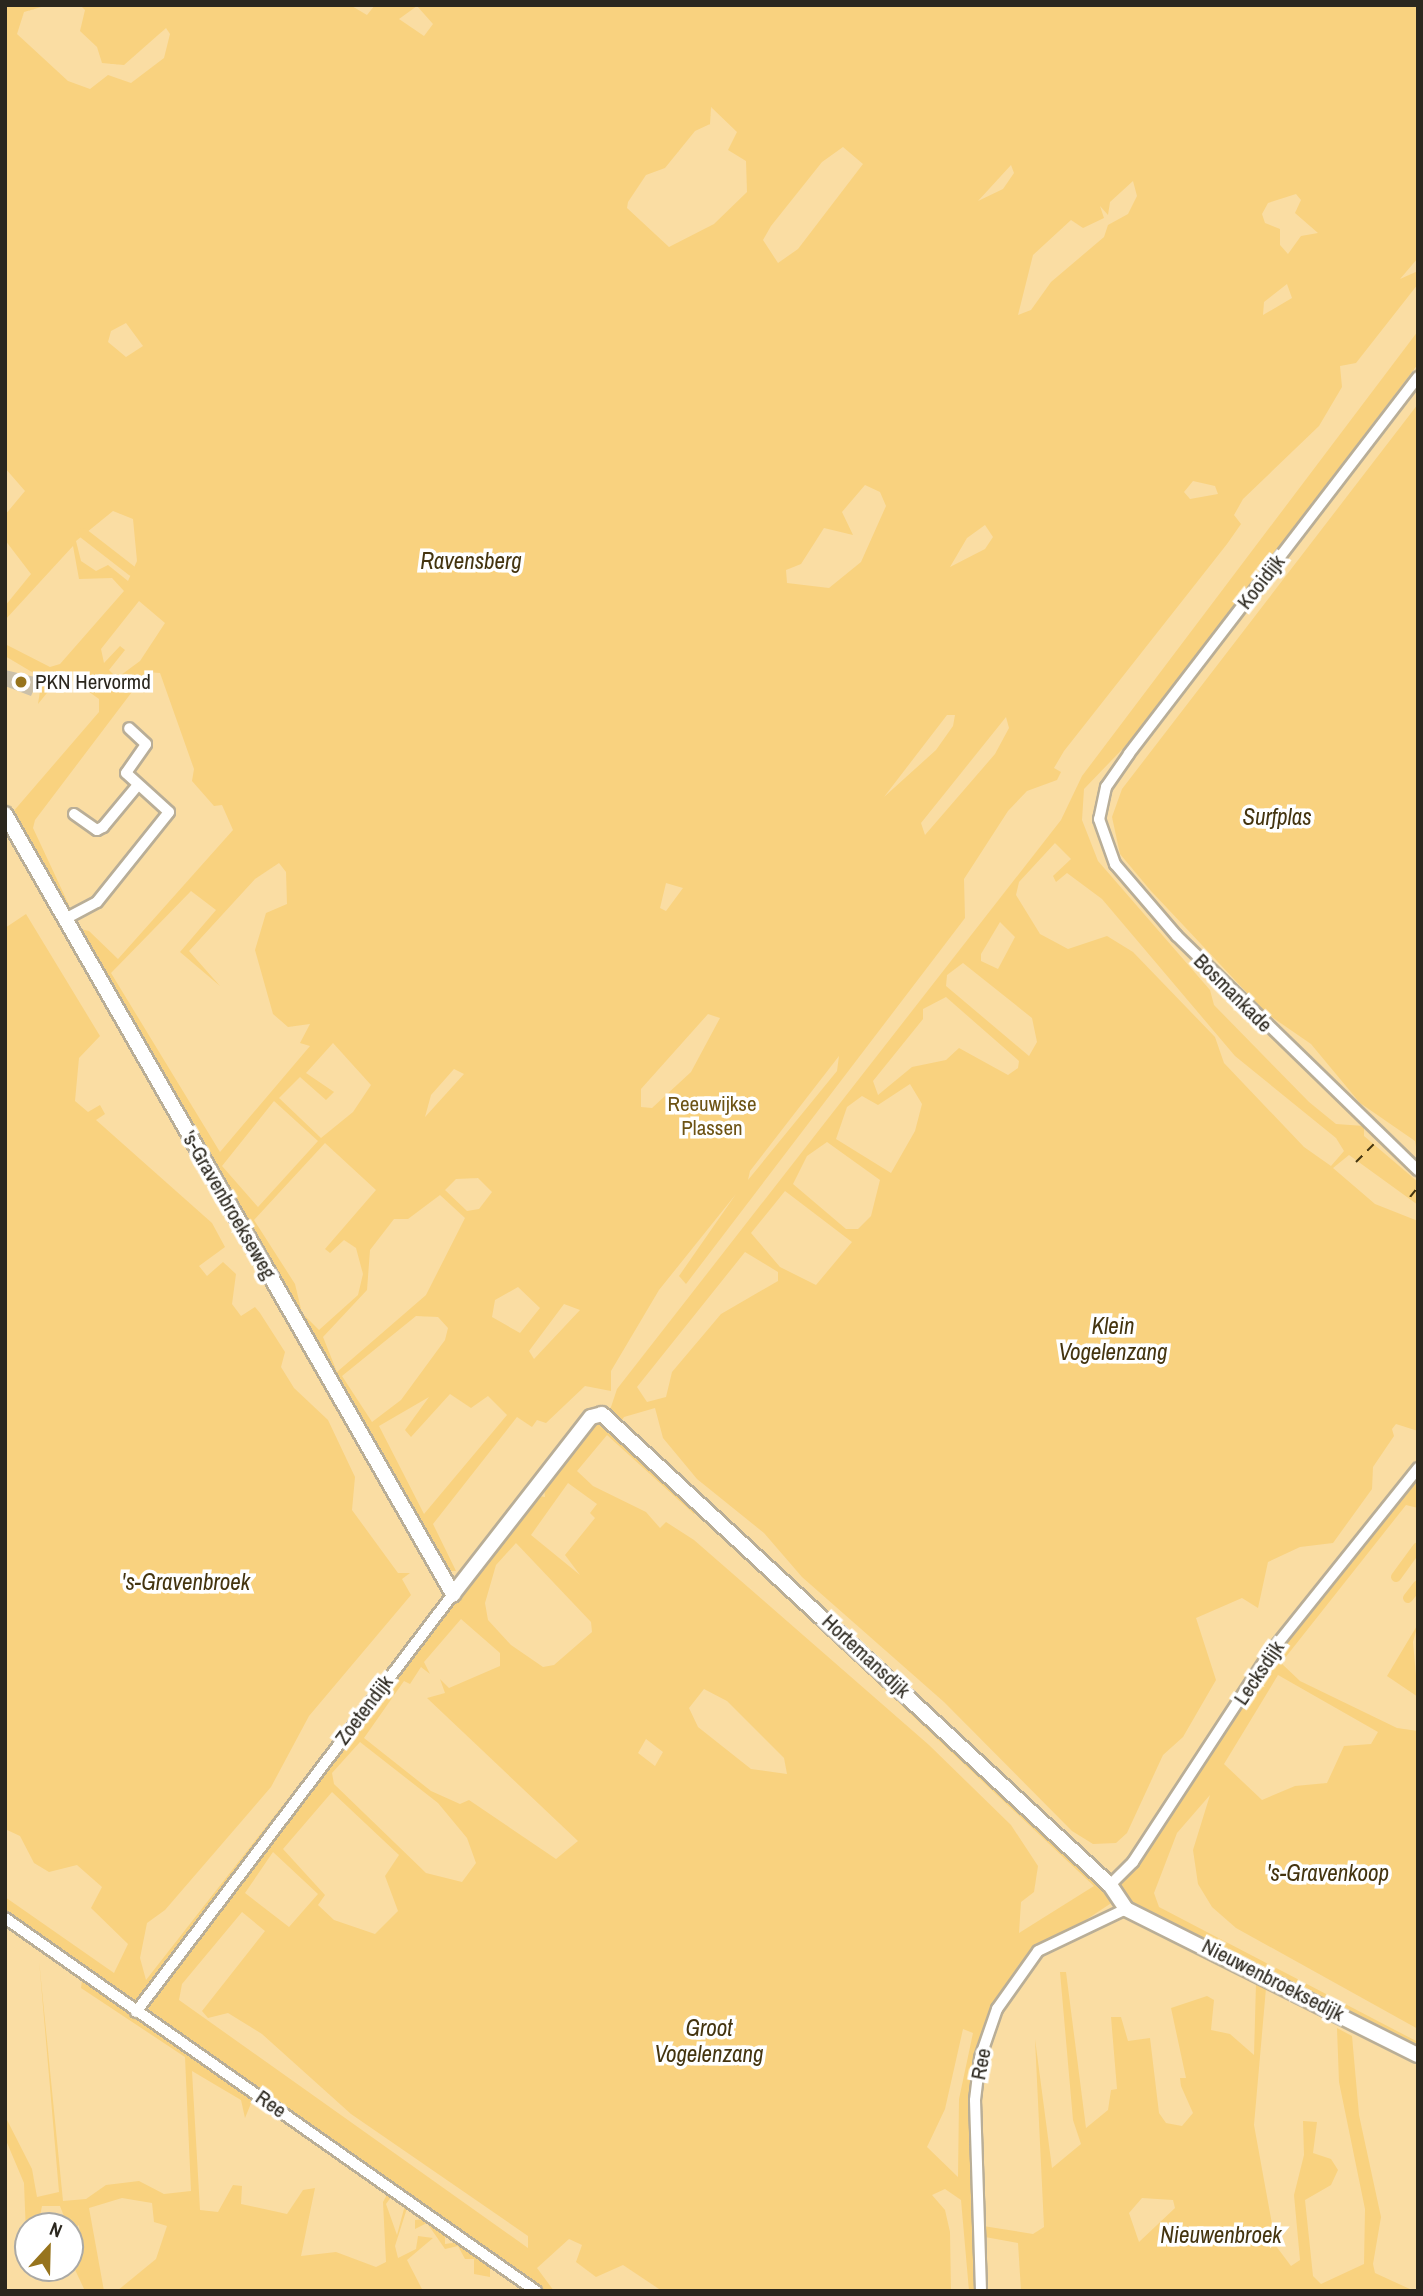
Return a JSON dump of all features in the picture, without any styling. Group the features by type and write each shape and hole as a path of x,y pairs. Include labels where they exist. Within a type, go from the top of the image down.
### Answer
{"street":[{"name":"Kooidijk","path":"1106,787 1418,377"},
{"path":"65,919 97,902 169,812 137,786 126,773 146,744 129,728"},
{"path":"74,814 97,830 103,827 137,786"},
{"name":"Bosmankade","path":"1106,787 1100,833 1115,864 1204,964 1418,1170"},
{"name":"'s-Gravenbroekseweg","path":"5,814 453,1594"},
{"name":"Zoetendijk","path":"136,2012 453,1594 607,1418"},
{"name":"Hortemansdijk","path":"607,1418 1118,1897"},
{"name":"Lecksdijk","path":"1118,1897 1133,1862 1270,1653 1418,1468"},
{"name":"Nieuwenbroeksedijk","path":"1118,1897 1418,2055"},
{"name":"Ree","path":"981,2291 975,2099 981,2057 998,2009 1038,1951 1118,1897"},
{"name":"Ree","path":"5,1918 536,2291"}],"green space":[{"name":"Reeuwijkse Plassen","path":"5,5 1418,5 1418,2291 5,2291"}],"water":[{"name":"Ravensberg","path":"5,5 48,5 24,12 17,34 68,81 90,89 108,75 131,83 164,58 170,34 166,28 124,65 102,63 97,47 80,31 85,10 80,5 350,5 367,15 375,5 1418,5 1418,258 1400,279 1418,271 1418,284 1356,363 1340,366 1342,387 1319,426 1243,499 1234,515 1241,524 1064,751 1054,768 1061,772 1057,780 1027,791 1008,811 964,879 965,918 686,1284 679,1276 736,1194 659,1290 611,1371 611,1391 585,1386 546,1423 537,1420 532,1427 517,1417 433,1524 456,1571 445,1571 81,935 80,929 89,931 118,959 233,830 222,805 214,806 192,781 194,769 160,673 147,672 35,820 33,828 69,905 64,907 12,813 99,712 99,699 74,681 55,683 38,704 42,678 5,656 5,644 50,667 60,664 124,591 112,578 79,579 73,546 5,620 5,606 31,574 5,540 5,515 25,491 5,468","holes":["417,6 433,24 424,36 399,19","711,107 737,132 728,150 746,161 747,192 714,224 669,247 627,208 628,202 646,175 665,168 695,131 710,124","843,147 863,164 798,249 778,263 763,240 822,162","1011,165 1014,173 1003,189 978,201","1133,181 1137,196 1128,214 1108,225 1104,237 1051,282 1031,310 1018,315 1033,255 1071,220 1083,228 1104,218 1100,206 1108,215 1110,202","1296,194 1301,200 1295,213 1318,233 1301,236 1288,254 1280,245 1280,229 1265,223 1262,214 1268,203","1287,284 1292,298 1263,315 1264,302","126,323 143,346 126,357 108,342 111,331","1193,481 1215,486 1218,494 1190,499 1184,492","865,485 880,492 886,506 861,562 829,588 787,583 786,570 801,564 824,528 853,535 842,512","113,511 133,519 137,561 128,581 108,565 96,571 81,561 76,541","985,525 993,537 985,549 950,567 967,538","139,601 165,623 140,661 117,678 109,670 125,650 120,646 104,663 101,649","947,715 955,715 953,726 936,750 884,797","1006,717 1009,728 995,754 925,835 921,823","279,863 286,872 287,904 266,913 255,950 273,1014 288,1027 310,1024 300,1043 310,1046 220,1152 111,973 191,891 216,910 180,952 220,986 189,951 255,879","666,883 683,888 666,911 660,908","708,1014 720,1018 691,1072 652,1108 641,1107 641,1089","333,1043 371,1085 353,1112 321,1138 279,1098 300,1077 326,1100 334,1092 306,1073","839,1056 837,1071 748,1180 750,1171","454,1069 464,1074 425,1117 431,1095","274,1101 318,1141 258,1207 222,1166","325,1143 376,1190 325,1249 330,1253 344,1240 356,1248 363,1274 358,1295 319,1330 302,1313 295,1284 254,1220","478,1178 492,1192 479,1209 467,1211 445,1190 456,1179","440,1195 465,1218 426,1295 337,1372 323,1337 367,1290 370,1250 394,1219 408,1219","518,1287 540,1308 520,1333 492,1317 495,1300","564,1304 580,1310 534,1359 529,1351","416,1316 438,1317 448,1328 445,1340 401,1400 372,1422 342,1376","450,1394 471,1408 488,1396 507,1415 424,1514 379,1426 429,1397 405,1430 411,1437"]},
{"path":"1418,331 1418,364 1136,735 1084,789 1082,820 1098,861 1210,990 1214,1005 1309,1102 1336,1124 1364,1126 1364,1136 1418,1182 1418,1205 1349,1155 1333,1168 1375,1204 1418,1221 1418,1431 1396,1424 1392,1429 1394,1436 1373,1467 1372,1489 1333,1543 1300,1547 1268,1562 1258,1608 1242,1598 1196,1618 1216,1680 1183,1737 1163,1755 1127,1833 1116,1843 1093,1844 1072,1831 944,1702 802,1577 764,1533 697,1479 663,1438 655,1408 624,1417 613,1434 698,1510 694,1514 607,1435 577,1471 593,1486 646,1512 660,1528 666,1522 694,1540 929,1745 1011,1825 1038,1866 1034,1892 1021,1902 1019,1933 1094,1886 755,1568 759,1565 1112,1896 1279,1648 1418,1474 1418,1508 1406,1505 1281,1663 1300,1681 1397,1728 1418,1731 1418,2029 1236,1928 1212,1907 1198,1884 1193,1850 1210,1795 1177,1833 1154,1893 1159,1907 1418,2042 1418,2052 1146,1915 1122,1896 1019,1964 979,2042 974,2069 977,2291 969,2291 961,2200 945,2189 932,2195 945,2210 950,2232 951,2291 662,2291 623,2265 596,2277 576,2262 582,2245 569,2239 537,2268 554,2291 543,2291 150,2014 148,2003 132,2001 5,1911 5,1897 114,1973 128,1944 91,1908 102,1887 77,1865 49,1872 34,1863 20,1836 5,1829 5,928 26,914 100,1036 79,1058 75,1101 88,1112 100,1105 105,1114 96,1120 212,1223 225,1247 199,1266 207,1276 223,1262 236,1274 232,1304 241,1316 255,1307 260,1313 285,1352 281,1367 294,1388 328,1420 355,1477 352,1510 398,1573 410,1573 402,1579 411,1595 309,1716 271,1787 165,1910 147,1923 140,1958 146,1980 323,1754 145,1992 539,1496 545,1497 544,1488 581,1439 609,1413 617,1389 1061,820 1082,776","holes":["1055,843 1071,859 1053,876 1056,882 1067,873 1102,899 1235,1056 1336,1138 1344,1151 1331,1166 1304,1147 1224,1063 1215,1037 1133,952 1107,936 1068,949 1040,934 1016,895 1019,882","1000,922 1015,937 998,969 981,961 981,954","963,963 1032,1018 1037,1042 1029,1056 946,986 947,975","946,997 1019,1061 1018,1068 1008,1075 959,1048 946,1060 912,1067 878,1095 873,1081 923,1019 923,1009","910,1084 922,1104 915,1131 891,1173 836,1139 847,1107 862,1096 878,1105","827,1142 880,1180 871,1216 858,1229 846,1229 793,1184 807,1156","785,1191 852,1242 816,1285 780,1267 751,1233","745,1252 778,1272 778,1281 721,1314 672,1372 666,1397 647,1402 637,1387","568,1483 597,1504 590,1513 595,1518 565,1555 580,1575 531,1535","516,1543 591,1622 592,1632 554,1665 543,1667 511,1645 488,1620 485,1603 496,1565","461,1619 500,1653 500,1666 449,1688 440,1679 445,1693 427,1698 578,1841 556,1859 469,1800 460,1804 431,1791 364,1738 404,1681 410,1684 421,1667 430,1674 424,1662","1278,1675 1378,1732 1371,1744 1344,1746 1327,1783 1295,1786 1262,1800 1224,1764","704,1689 727,1701 784,1758 787,1774 751,1769 698,1727 689,1708","646,1739 663,1752 655,1766 638,1753","360,1742 438,1803 467,1838 476,1863 462,1882 426,1873 334,1784 332,1773","332,1792 399,1855 385,1876 398,1911 375,1934 334,1920 318,1905 325,1895 283,1849","273,1852 318,1894 289,1927 245,1893","242,1912 265,1931 202,2011 208,2018 228,2013 262,2034 351,2114 528,2236 528,2248 179,2000 182,1984","963,2029 973,2033 959,2099 958,2177 927,2147 945,2109"]},
{"name":"Surfplas","path":"1418,404 1418,1159 1415,1141 1360,1103 1311,1044 1266,1013 1151,891 1120,854 1112,817 1122,789"},
{"path":"1418,1624 1413,1642 1418,1697 1387,1676"},
{"path":"39,1960 63,2201 86,2199 106,2185 139,2181 164,2194 191,2191 185,2057 81,1988 82,1980 327,2147 252,2101 245,2118 241,2100 192,2071 200,2210 218,2212 233,2185 242,2186 241,2204 287,2214 303,2190 315,2188 301,2256 336,2252 376,2267 386,2262 383,2202 389,2191 408,2205 395,2246 398,2258 416,2249 418,2236 433,2238 407,2260 423,2291 117,2291 156,2259 167,2226 154,2222 152,2203 122,2198 89,2208 104,2291 85,2291 81,2282 84,2282 84,2212 62,2212 60,2206 42,2206 41,2212 25,2212 24,2183 5,2138 5,2116 32,2169 37,2197 59,2192","holes":["391,2197 405,2205 397,2235 386,2204"]},
{"name":"Nieuwenbroek","path":"1060,1972 1066,1972 1086,2128 1108,2110 1111,2090 1117,2089 1111,2017 1121,2017 1128,2041 1150,2038 1159,2113 1166,2123 1182,2126 1193,2113 1181,2086 1180,2078 1186,2078 1171,2008 1207,1996 1214,2000 1211,2030 1230,2034 1254,2055 1256,1983 1266,1988 1254,2125 1276,2246 1291,2266 1300,2260 1294,2195 1304,2155 1303,2121 1317,2122 1313,2153 1331,2159 1338,2170 1331,2185 1305,2200 1313,2276 1321,2284 1364,2264 1365,2209 1339,2082 1337,2028 1352,2036 1359,2115 1381,2217 1373,2264 1375,2273 1412,2290 1021,2291 1018,2243 985,2237 983,2226 1033,2234 1044,2227 1035,2039 1052,2168 1081,2144 1073,2120","holes":["1142,2198 1173,2200 1175,2208 1139,2242 1129,2213"]},
{"path":"426,2219 445,2232 445,2244 459,2242 490,2264 490,2277 474,2274 474,2259 465,2259 458,2246 445,2249 427,2223 415,2229 415,2220"}],"building":[{"name":"PKN Hervormd","path":"5,670 39,678 31,696 5,686"}],"waterway":[{"path":"83,533 132,571"},
{"path":"230,1219 240,1238"},
{"path":"241,1240 327,1391"},
{"path":"331,1398 388,1494"},
{"path":"1396,1577 1418,1547"},
{"path":"1408,1598 1418,1585"},
{"path":"1245,1682 1262,1652"},
{"path":"1135,1849 1230,1705"}],"ferry route":[{"path":"1356,1162 1374,1144"},
{"path":"1410,1197 1418,1187"}],"place":[{"name":"PKN Hervormd","path":"21,682"}],"water label":[{"name":"Klein Vogelenzang","path":"1113,1339"},
{"name":"'s-Gravenbroek","path":"186,1582"},
{"name":"'s-Gravenkoop","path":"1328,1873"},
{"name":"Groot Vogelenzang","path":"709,2041"}]}
